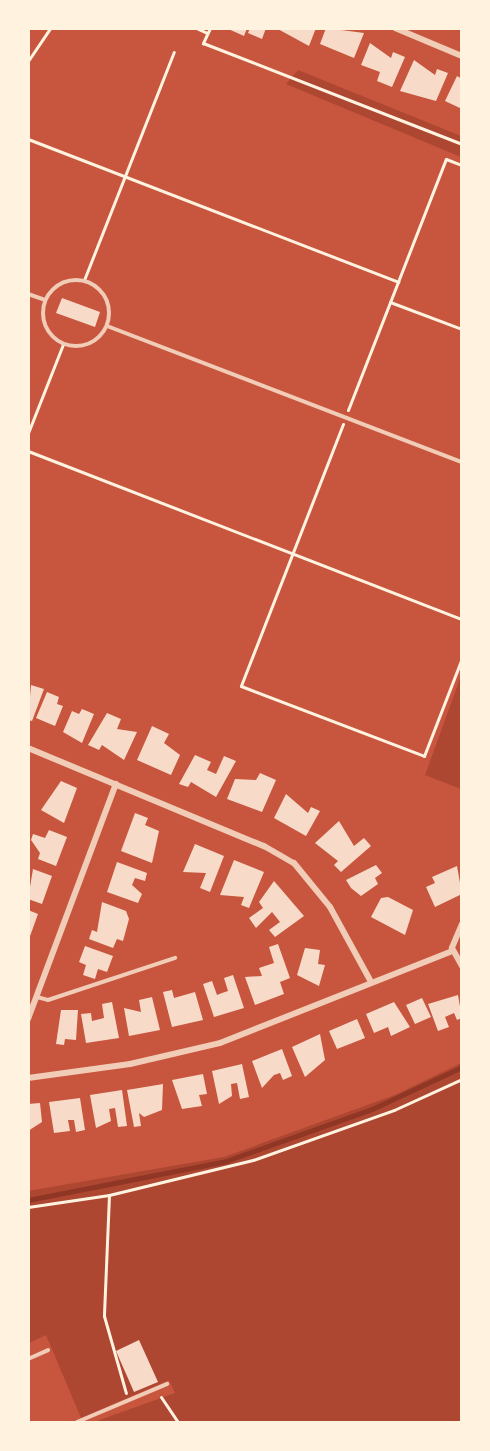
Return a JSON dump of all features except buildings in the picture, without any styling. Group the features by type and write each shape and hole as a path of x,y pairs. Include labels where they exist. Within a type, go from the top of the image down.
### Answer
{"street":[{"path":"395,28 462,56"},
{"path":"28,748 117,784 294,863 318,888 370,980"},
{"path":"28,1019 117,784"},
{"path":"452,951 462,924"},
{"path":"28,1078 130,1064 220,1043 303,1014 370,980 452,951"},
{"path":"452,951 462,966"}],"lane":[{"path":"84,280 104,295 106,326 84,345 63,344 43,321 45,300 58,284 84,280"},
{"path":"28,294 45,300"},
{"path":"106,326 462,462"},
{"path":"37,997 48,1000 175,958"},
{"path":"28,1359 48,1350"},
{"path":"77,1422 167,1384"}],"path":[{"path":"28,61 50,28"},
{"path":"196,28 207,33"},
{"path":"210,28 203,43 462,144"},
{"path":"84,280 174,52"},
{"path":"28,139 398,282"},
{"path":"462,165 446,159 241,686 424,756 462,658"},
{"path":"390,302 462,329"},
{"path":"28,433 63,344"},
{"path":"28,451 462,619"},
{"path":"28,1207 109,1195 253,1160 394,1110 462,1079"},
{"path":"109,1195 104,1316 110,1350 129,1400"},
{"path":"156,1389 178,1422"}],"shaded area":[{"path":"298,70 461,136 461,157 286,84"},
{"path":"461,676 462,789 425,775"},
{"path":"461,1063 461,1422 94,1422 175,1393 169,1380 81,1418 46,1335 29,1343 28,1191 224,1157 395,1095"}],"waterway":[{"path":"28,1200 226,1161 372,1109 462,1067"}]}
